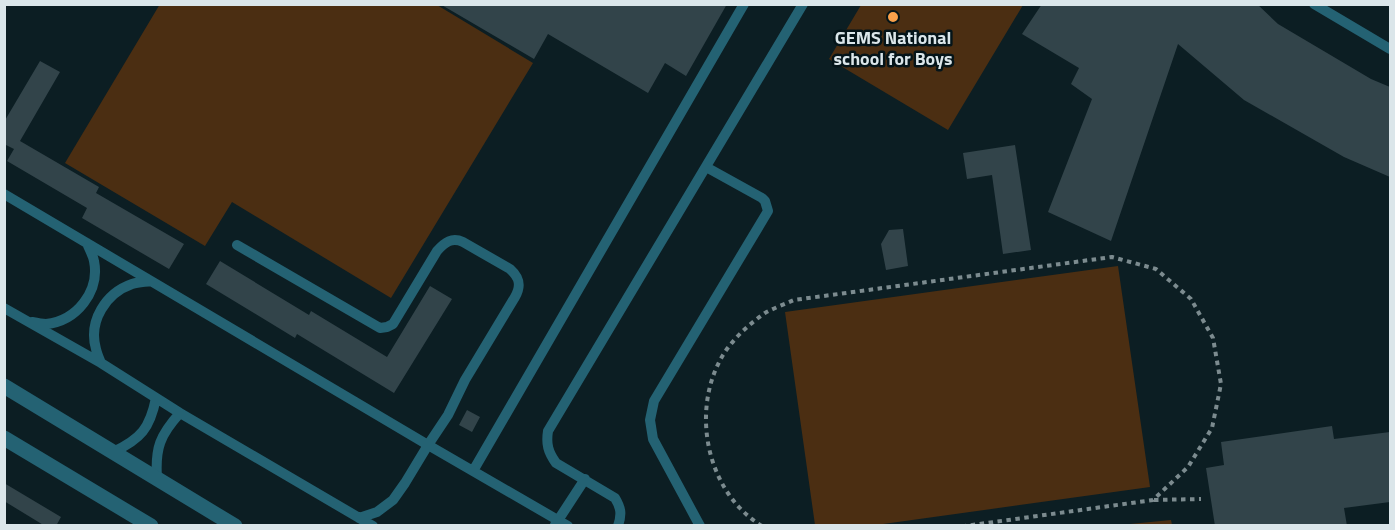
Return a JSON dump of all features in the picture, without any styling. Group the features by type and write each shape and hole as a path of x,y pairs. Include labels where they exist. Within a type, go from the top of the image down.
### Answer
{"street":[{"path":"4,387 235,525"},
{"path":"4,438 151,525"}],"lane":[{"path":"473,471 744,4"},
{"path":"618,525 621,516 620,506 615,498 556,463 549,454 546,442 548,431 803,4"},
{"path":"1314,4 1390,49"},
{"path":"700,525 653,440 650,420 654,401 768,211 762,198 706,167"},
{"path":"4,194 561,524 585,479"},
{"path":"237,245 380,328 393,324 437,251 449,240 456,239 463,242 516,274 519,290 414,470 393,500 377,512 358,518"},
{"path":"26,321 45,324 64,320 79,309 90,294 95,277 94,259 87,243"},
{"path":"101,363 95,348 94,332 105,303 118,291 134,284 152,281"},
{"path":"4,308 101,363 180,413 372,525"},
{"path":"113,452 129,444 143,432 152,416 156,398"},
{"path":"157,478 156,460 160,442 168,427 180,413"}],"path":[{"path":"762,525 733,500 717,474 708,445 705,414 711,384 723,356 742,331 766,313 794,300 1112,257 1156,269 1191,299 1213,338 1221,384 1212,428 1188,467 1153,500"},
{"path":"966,525 1153,500 1201,499"}],"shaded area":[{"path":"160,4 437,5 533,63 391,298 232,202 205,246 65,163"},
{"path":"861,5 1023,5 948,130 829,59"},
{"path":"1118,266 1150,487 876,525 815,525 785,312"},
{"path":"1171,520 1172,525 1120,525"}],"building":[{"path":"440,4 727,4 686,76 665,63 648,93 548,34 534,59"},
{"path":"1042,4 1257,4 1278,24 1371,79 1390,87 1390,177 1344,157 1244,100 1178,44 1111,241 1048,212 1092,99 1071,84 1079,68 1022,34"},
{"path":"40,61 60,72 20,141 99,187 96,193 184,244 169,269 82,218 87,208 7,161 14,149 4,144 4,122"},
{"path":"1015,145 1031,250 1003,254 992,175 967,179 963,153"},
{"path":"903,229 908,266 886,270 881,244 889,230"},
{"path":"220,261 309,315 311,311 387,357 430,286 452,299 394,393 297,334 295,338 206,284"},
{"path":"467,410 480,417 472,432 459,425"},
{"path":"1332,426 1334,439 1390,432 1390,502 1344,508 1347,526 1215,526 1206,468 1224,465 1221,442"},
{"path":"4,483 61,517 56,526 45,526 4,501"}],"place":[{"name":"GEMS National school for Boys","path":"893,17"}]}
